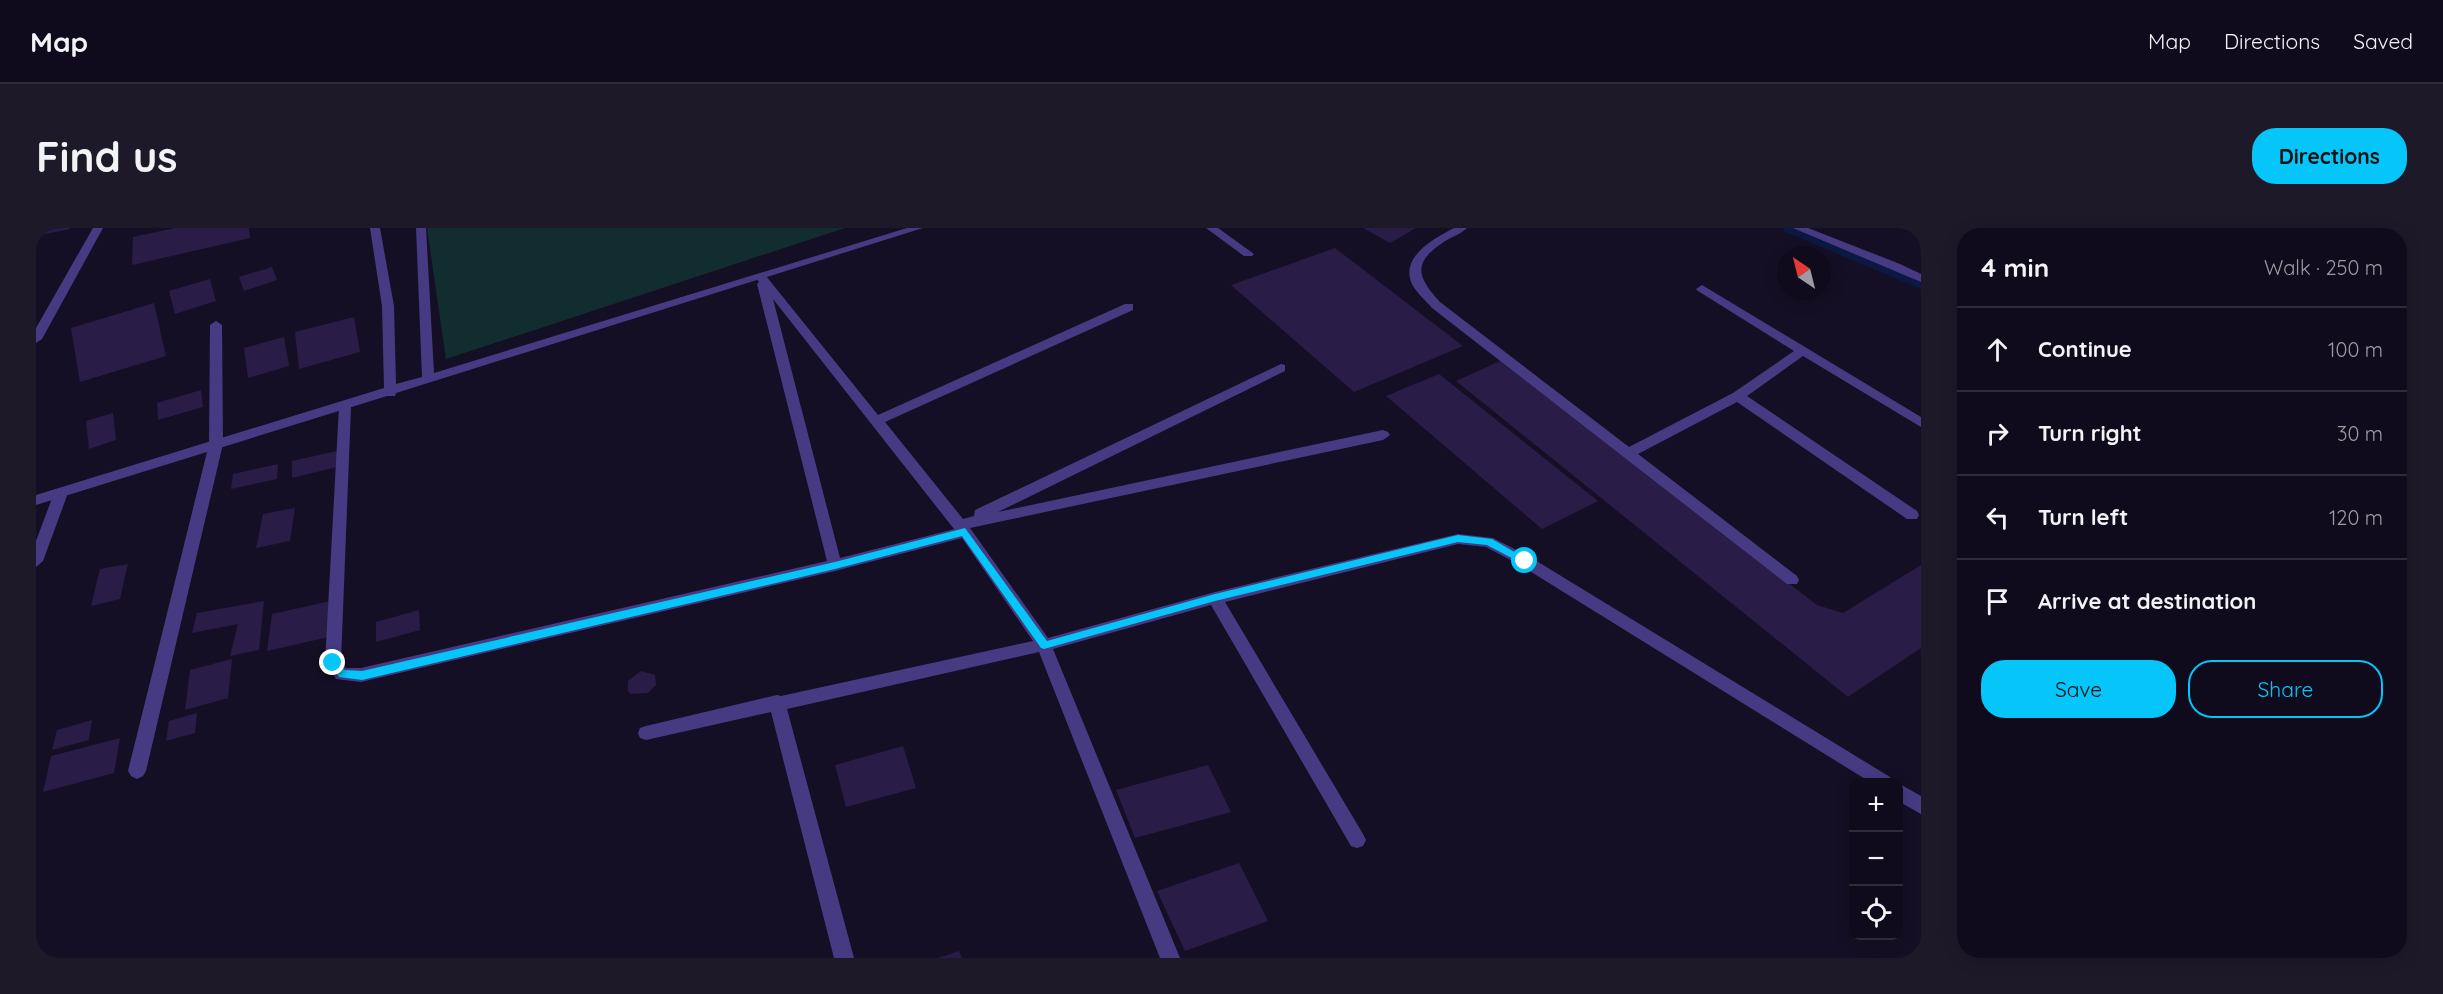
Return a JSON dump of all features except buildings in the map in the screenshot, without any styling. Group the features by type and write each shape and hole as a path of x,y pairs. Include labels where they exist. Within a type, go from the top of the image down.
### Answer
{"street":[{"path":"36,339 98,228"},
{"path":"375,228 388,306 390,393"},
{"path":"421,228 428,381"},
{"path":"36,500 345,407 918,228"},
{"path":"1211,228 1248,254"},
{"path":"1462,228 1426,247 1416,265 1418,284 1436,305 1792,580"},
{"path":"1798,228 1896,266 1921,279"},
{"path":"762,278 962,528 1044,645 1170,958"},
{"path":"762,278 835,565"},
{"path":"1702,289 1921,423"},
{"path":"876,421 1129,307"},
{"path":"137,771 216,444 216,326"},
{"path":"1628,453 1738,396 1803,350"},
{"path":"962,528 1281,368"},
{"path":"1738,396 1912,515"},
{"path":"345,407 333,663 342,674 362,675 835,565 962,528 1383,435"},
{"path":"36,561 61,493"},
{"path":"646,733 777,702 1044,645 1215,598 1458,539 1488,542 1525,561 1876,778"},
{"path":"1215,598 1357,840"},
{"path":"777,702 844,958"},
{"path":"1903,794 1921,806"}],"green space":[{"path":"427,228 845,228 446,359"}],"waterway":[{"path":"1788,228 1921,284"}],"route":[{"path":"333,663 342,674 362,675 835,565 965,532 1044,645 1215,598 1458,539 1488,542 1525,561"}]}
